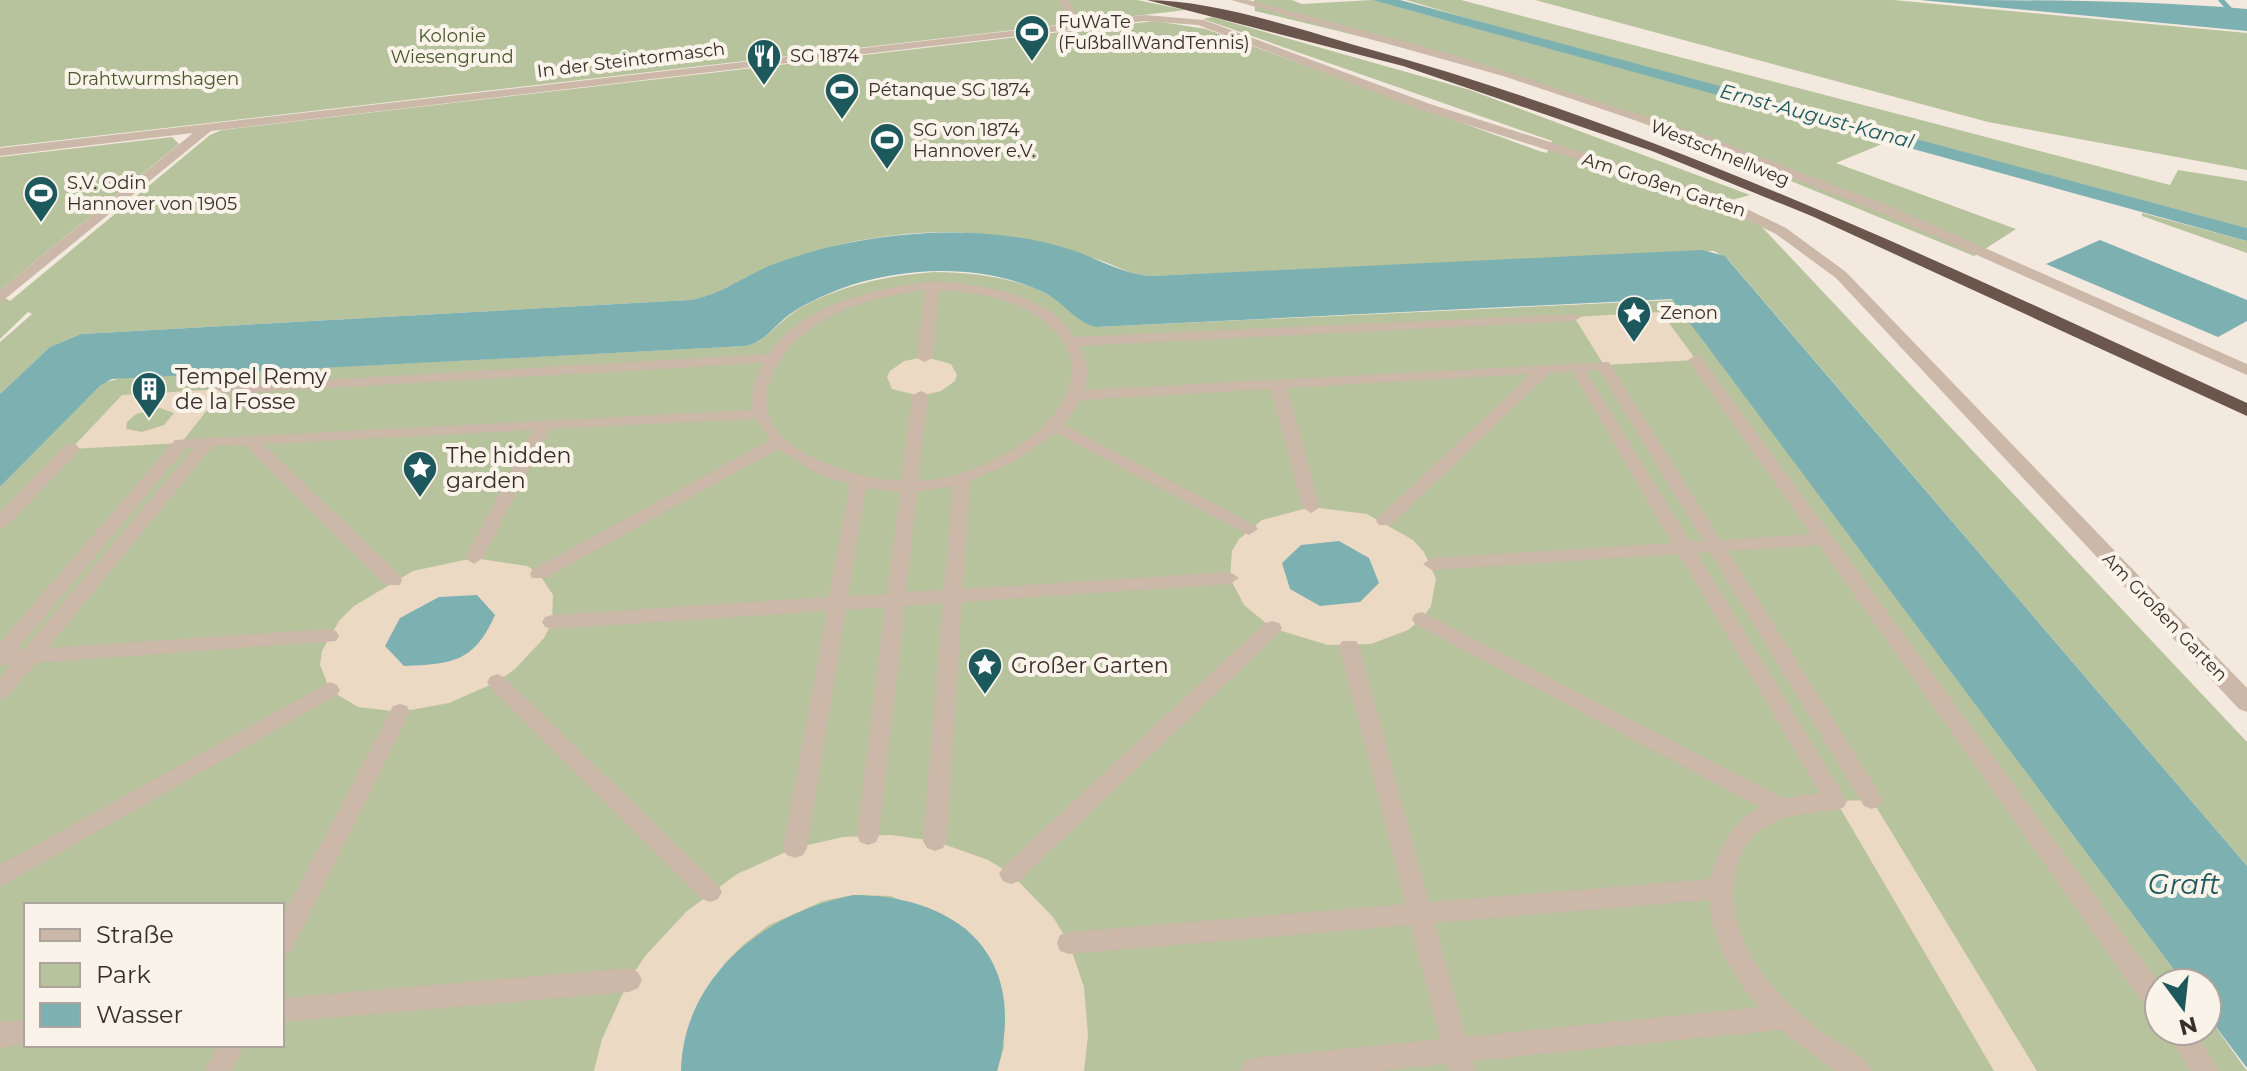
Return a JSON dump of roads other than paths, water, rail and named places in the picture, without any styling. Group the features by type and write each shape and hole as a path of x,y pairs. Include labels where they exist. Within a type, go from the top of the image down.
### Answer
{"highway":[{"name":"Westschnellweg","path":"1153,0 1322,41 1460,81 1643,143 1818,213 2247,410"},
{"name":"Westschnellweg","path":"1184,0 1476,76 1648,137 1846,214 2247,396"}],"street":[{"path":"1064,0 1076,26"},
{"path":"1236,0 1477,62 1776,166 1908,220 2247,370"},
{"name":"Am Großen Garten","path":"1076,26 1162,17 1200,22 1426,107 1715,199 1768,222 1815,253 1841,275 2247,703"},
{"name":"In der Steintormasch","path":"0,152 1076,26"},
{"path":"0,298 207,128"},
{"path":"925,357 933,285"},
{"path":"933,285 970,288 1025,304 1043,314 1073,342 1082,368 1078,395 1056,427 1016,456 962,477 909,487 859,481 822,470 779,442 761,414 759,388 771,358 791,336 841,306 886,292 933,285"},
{"path":"1073,342 1574,317"},
{"path":"224,389 771,358"},
{"path":"1696,360 2143,982"},
{"path":"1078,395 1604,365 1872,800"},
{"path":"1576,366 1836,801 1781,808 1754,821 1731,846 1720,889 1722,912 1734,947 1763,993 1784,1017 1859,1071"},
{"path":"1385,521 1546,368"},
{"path":"1278,384 1311,507"},
{"path":"868,835 920,396"},
{"path":"0,657 181,443 761,414"},
{"path":"474,558 544,425"},
{"path":"1056,427 1249,529"},
{"path":"250,440 393,580"},
{"path":"0,692 208,442"},
{"path":"539,574 779,442"},
{"path":"0,523 71,449"},
{"path":"935,841 962,477"},
{"path":"795,848 859,481"},
{"path":"1432,564 1824,539"},
{"path":"552,622 896,600 955,593 1230,578"},
{"path":"1422,619 1781,808"},
{"path":"1011,874 1272,628"},
{"path":"0,657 329,636"},
{"path":"1349,646 1460,1061"},
{"path":"497,682 710,892"},
{"path":"0,877 330,690"},
{"path":"284,940 400,712"},
{"path":"1069,943 1720,889"},
{"path":"284,1010 629,980"},
{"path":"1253,1071 1460,1061 1784,1017"},
{"path":"0,1035 24,1032"},
{"path":"218,1071 230,1047"},
{"path":"2190,1047 2207,1071"}],"water":[{"name":"Ernst-August-Kanal","path":"1372,0 1400,0 2247,228 2247,241"},
{"path":"1920,0 2124,2 2247,9 2247,31"},
{"name":"Graft","path":"981,233 1017,237 1069,249 1130,272 1151,276 1702,250 1725,256 2247,866 2247,1068 2223,1036 2223,967 2172,967 1672,299 1096,327 1045,293 1021,283 970,272 916,272 864,281 827,294 796,310 764,337 746,346 112,379 101,385 0,487 0,394 50,347 81,334 689,300 710,295 769,266 808,253 887,237"},
{"path":"2100,240 2247,300 2247,321 2218,337 2046,264"},
{"path":"1339,541 1369,558 1379,583 1360,602 1320,606 1290,589 1282,563 1301,545"},
{"path":"477,595 495,615 479,643 460,657 436,664 404,666 385,646 400,618 439,597"},
{"path":"854,895 892,898 926,907 955,922 978,941 994,966 1003,996 1004,1031 997,1071 681,1071 685,1037 697,1005 714,978 736,953 791,916"}],"waterway":[{"path":"2221,0 2234,14"}],"place":[{"name":"FuWaTe (FußballWandTennis)","path":"1032,63"},
{"name":"SG 1874","path":"764,87"},
{"name":"Pétanque SG 1874","path":"842,121"},
{"name":"SG von 1874 Hannover e.V.","path":"887,171"},
{"name":"S.V. Odin Hannover von 1905","path":"41,224"},
{"name":"Zenon","path":"1634,344"},
{"name":"Tempel Remy de la Fosse","path":"149,420"},
{"name":"The hidden garden","path":"420,499"},
{"name":"Großer Garten","path":"985,696"}],"park label":[{"name":"Kolonie Wiesengrund","path":"452,46"},
{"name":"Drahtwurmshagen","path":"153,79"}]}
